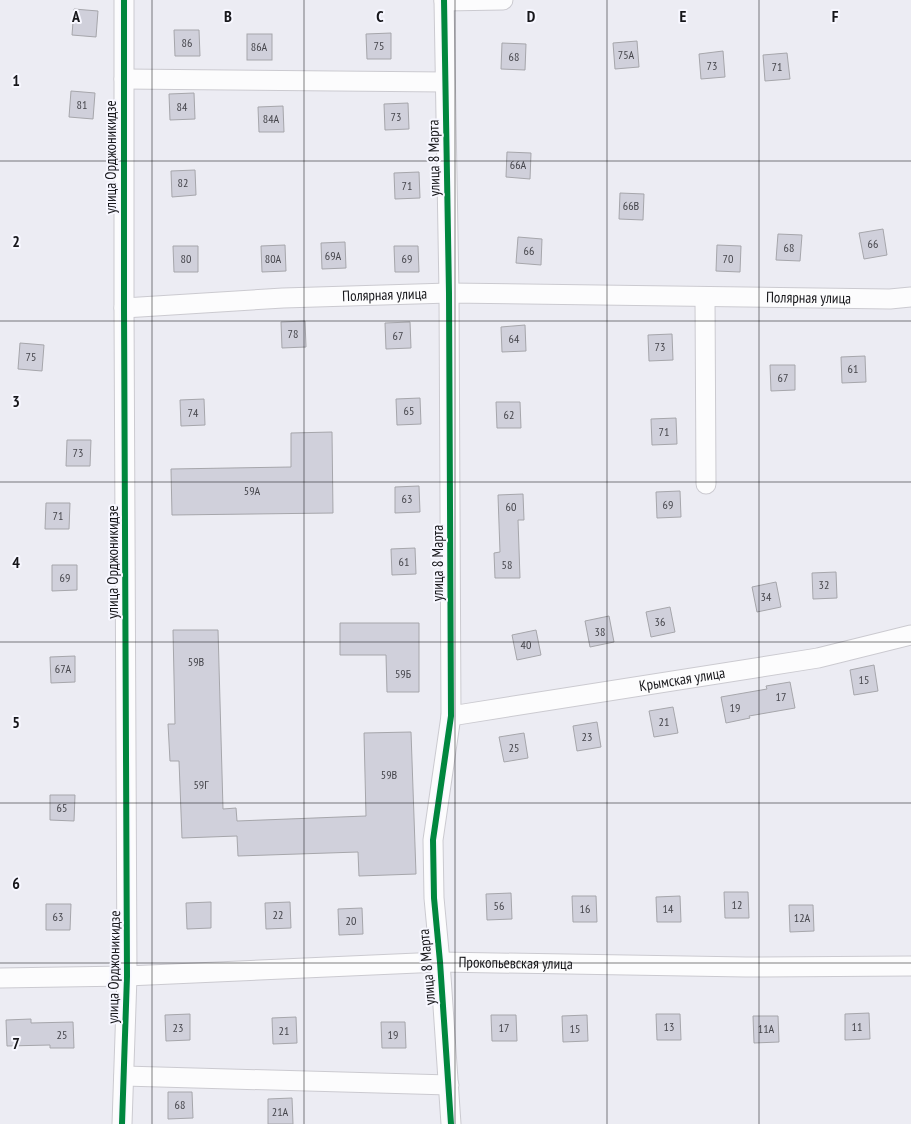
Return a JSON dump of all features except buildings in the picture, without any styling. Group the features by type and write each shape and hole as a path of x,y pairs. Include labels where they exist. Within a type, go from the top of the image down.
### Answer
{"street":[{"name":"улица Орджоникидзе","path":"122,1124 127,976 124,0"},
{"path":"444,0 503,0"},
{"name":"улица 8 Марта","path":"444,0 450,293 451,716 433,840 434,898 451,1124"},
{"name":"улица Орджоникидзе","path":"124,79 445,82"},
{"name":"Полярная улица","path":"124,308 282,298 450,293 890,299 911,297"},
{"path":"705,296 706,484"},
{"name":"Крымская улица","path":"451,716 818,658 911,635"},
{"name":"Прокопьевская улица","path":"0,978 127,976 440,962 746,967 911,966"},
{"path":"124,1076 449,1085"}],"cycle path":[{"path":"122,1124 127,976 124,0"},
{"path":"444,0 449,293 451,716 433,840 434,898 451,1124"}]}
